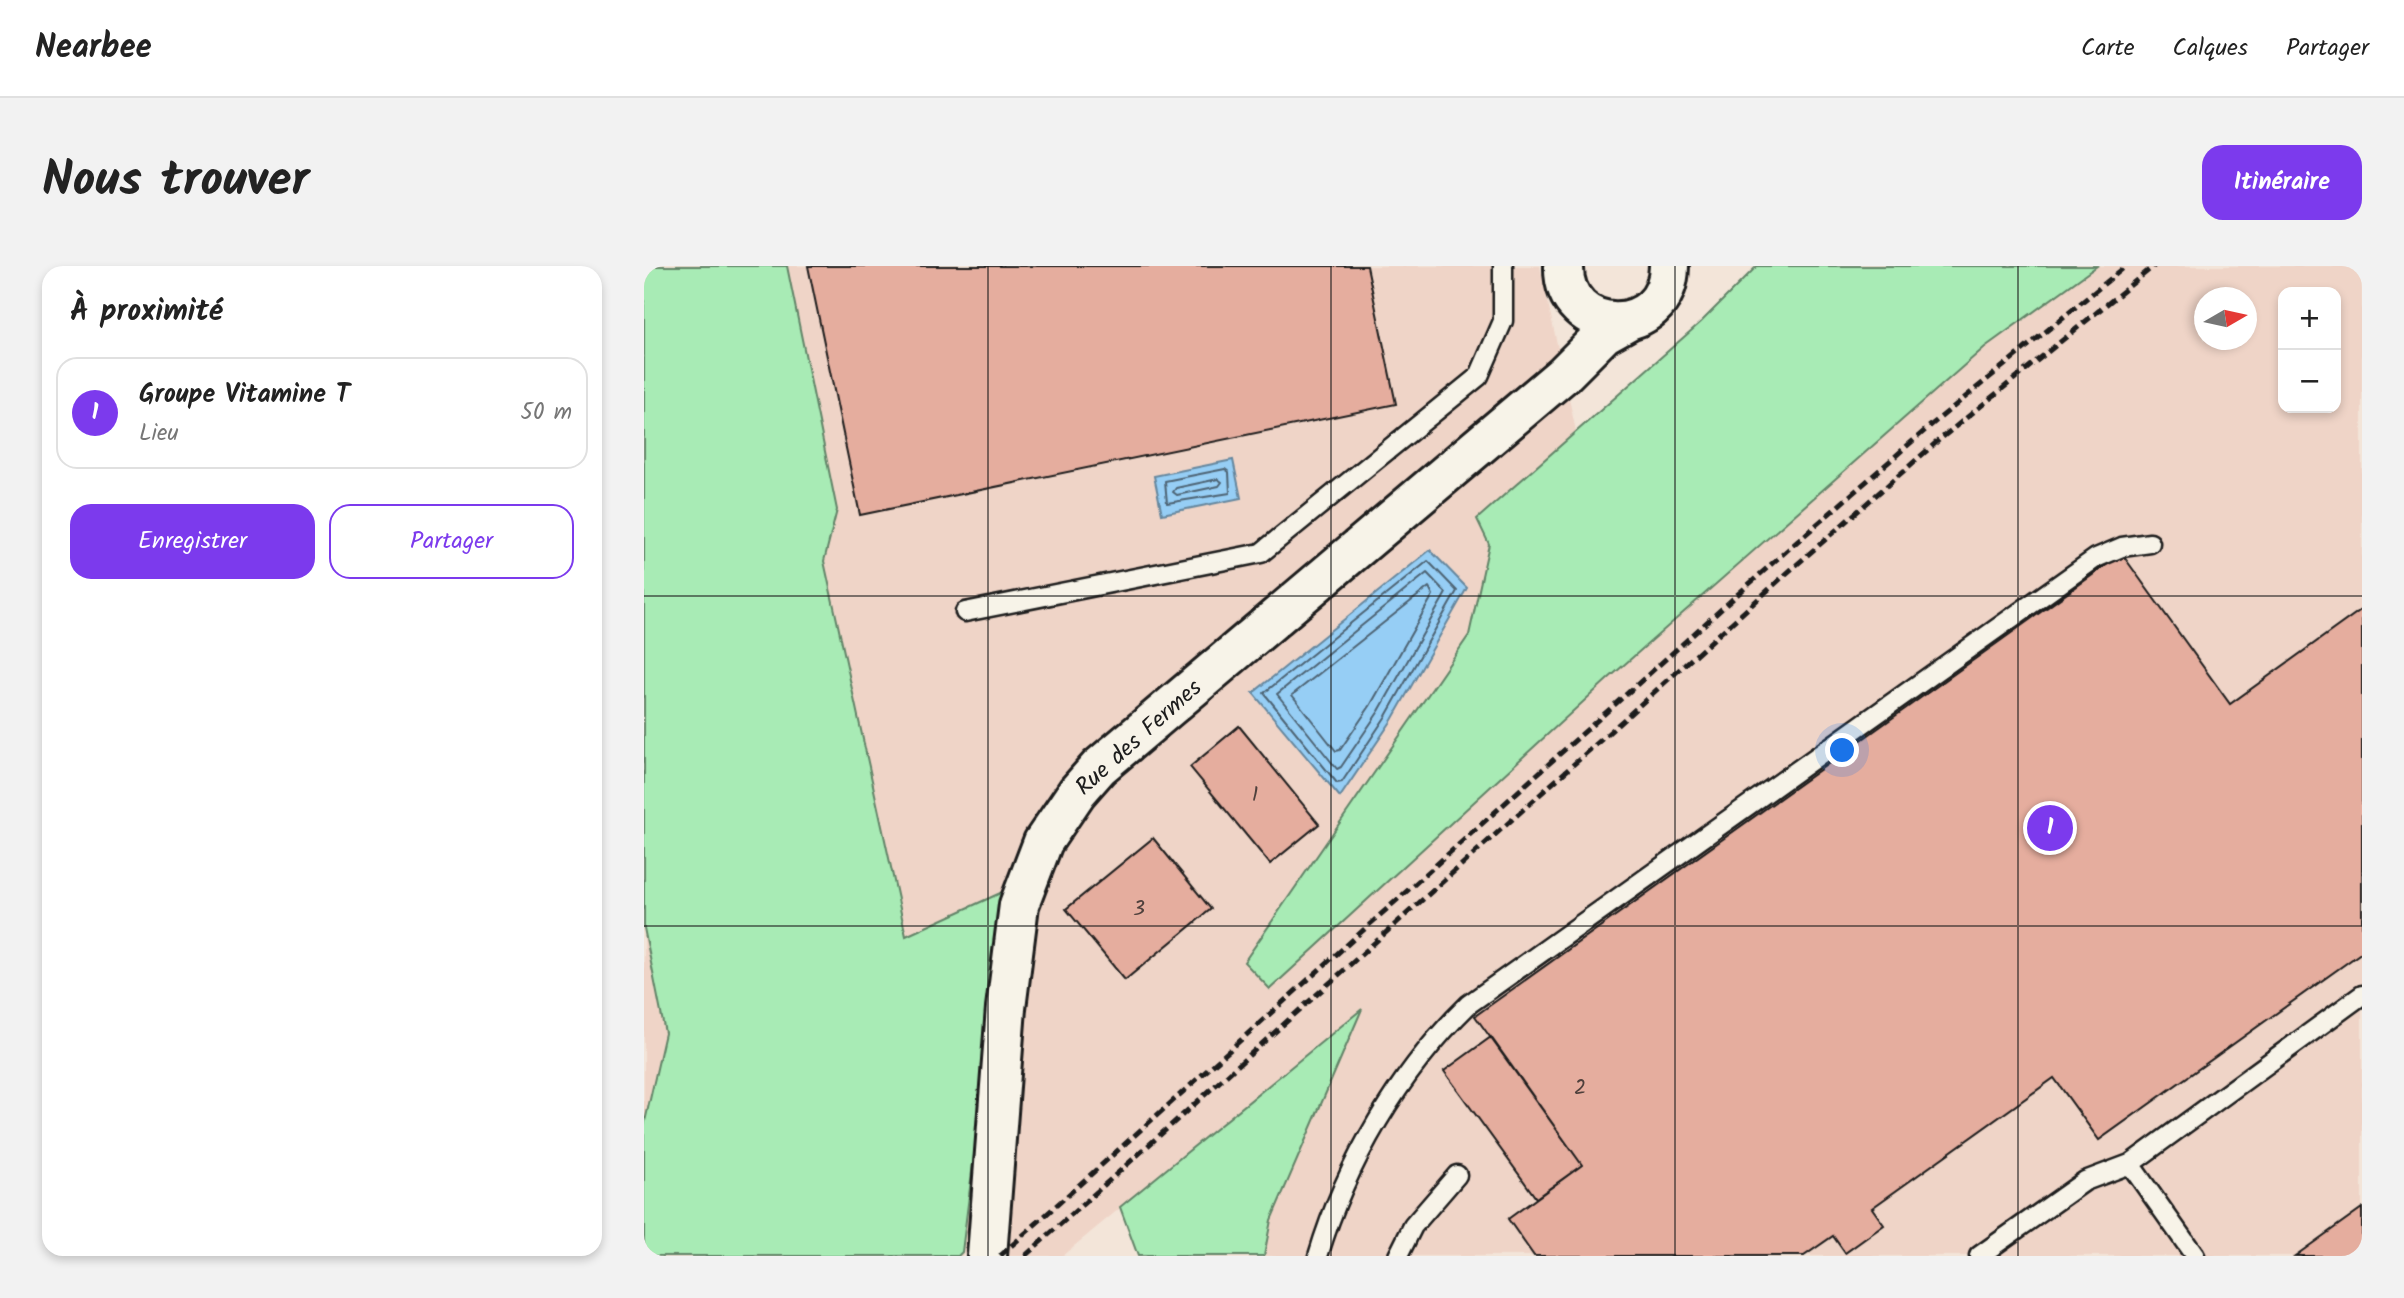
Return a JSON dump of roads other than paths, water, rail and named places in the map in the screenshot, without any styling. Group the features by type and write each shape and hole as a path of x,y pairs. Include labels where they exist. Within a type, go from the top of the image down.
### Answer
{"street":[{"name":"Rue des Fermes","path":"987,1256 990,1187 1015,929 1026,883 1054,824 1099,767 1535,399 1604,334 1652,308 1671,273"},
{"name":"Rue des Fermes","path":"1535,399 1551,374 1566,334 1569,316 1565,276"},
{"path":"1565,276 1575,302 1587,313 1603,320 1629,320"}],"lane":[{"path":"965,612 1261,553 1479,376 1503,321 1503,266"},
{"path":"1318,1256 1348,1175 1378,1119 1430,1046 1469,1004 2096,558 2122,547 2150,543"},
{"path":"1979,1256 2085,1181 2130,1164 2362,995"},
{"path":"2130,1164 2195,1256"},
{"path":"1398,1256 1413,1226 1457,1175"}],"water":[{"path":"1233,460 1241,498 1162,514 1154,476"},
{"path":"1430,550 1467,588 1392,720 1340,797 1253,693"}],"railway":[{"path":"1000,1256 1776,560 1930,426 2126,266"},
{"path":"1025,1256 1786,574 1939,440 2154,266"}],"place":[{"name":"Groupe Vitamine T","path":"2050,828"}]}
